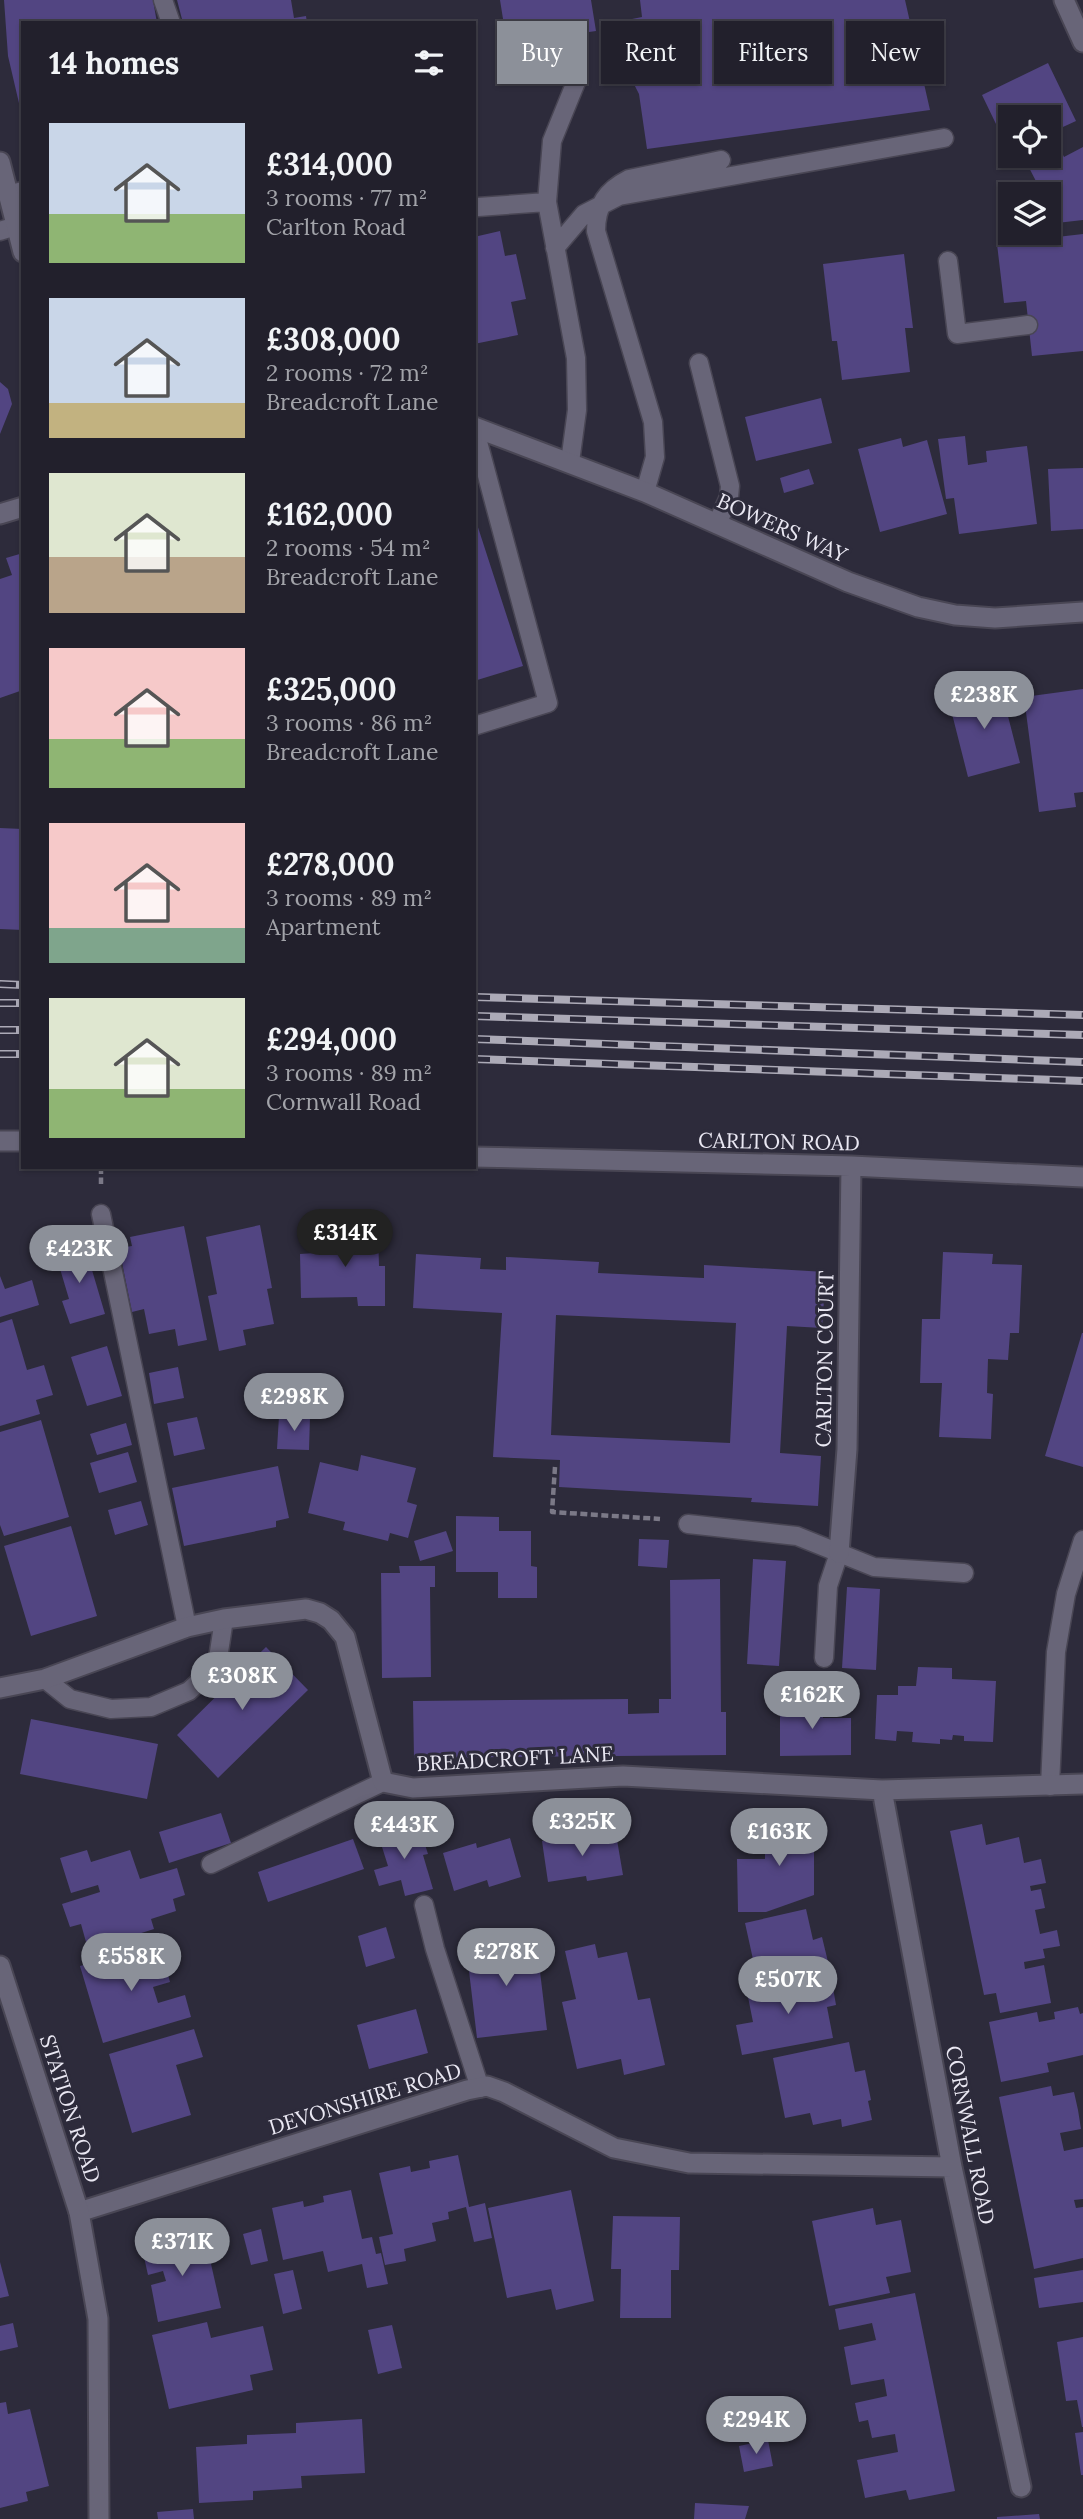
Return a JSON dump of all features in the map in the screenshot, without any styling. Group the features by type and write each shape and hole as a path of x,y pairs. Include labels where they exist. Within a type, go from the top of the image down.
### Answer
{"street":[{"path":"1064,0 1083,42"},
{"path":"0,162 15,193 8,228 21,249"},
{"name":"BOWERS WAY","path":"476,428 645,492 848,582 918,607 955,615 995,618 1083,612"},
{"path":"0,514 21,507"},
{"path":"0,1141 21,1141"},
{"name":"CARLTON ROAD","path":"476,1157 851,1166 1083,1177"},
{"name":"CARLTON COURT","path":"839,1553 847,1449 851,1166"},
{"path":"0,1688 45,1679 187,1627 224,1619 306,1609 320,1612 331,1620 345,1637 383,1782"},
{"name":"BREADCROFT LANE","path":"383,1782 413,1788 623,1776 882,1790 1083,1784"},
{"name":"CORNWALL ROAD","path":"882,1790 952,2167 1021,2487"},
{"name":"STATION ROAD","path":"0,1966 79,2212 98,2319 99,2519"},
{"name":"DEVONSHIRE ROAD","path":"79,2212 487,2086 614,2148 689,2163 952,2167"}],"lane":[{"path":"163,0 170,21"},
{"path":"569,462 577,410 576,358 547,202 552,141 575,84"},
{"path":"555,248 584,214 619,196 944,138"},
{"path":"645,492 655,457 653,422 596,231 596,217 599,205 607,195 629,179 721,160"},
{"path":"478,207 547,202"},
{"path":"948,261 957,334 1028,325"},
{"path":"699,363 730,486 729,497 717,524"},
{"path":"476,434 548,703 476,725"},
{"path":"101,1214 187,1627"},
{"path":"688,1524 797,1536 874,1567 964,1573"},
{"path":"1050,1786 1056,1652 1066,1594 1083,1540"},
{"path":"824,1658 828,1586 839,1553"},
{"path":"45,1679 70,1699 111,1709 151,1707 189,1691 217,1665 224,1619"},
{"path":"211,1864 383,1782"},
{"path":"424,1905 435,1949 480,2088"}],"path":[{"path":"555,1466 552,1513 648,1517 688,1524"}],"building":[{"path":"4,0 153,0 157,21 21,21 21,112 8,56"},
{"path":"177,0 291,0 294,18 306,16 307,21 182,21"},
{"path":"500,0 591,0 596,31 587,32 587,21 503,21"},
{"path":"640,0 905,0 910,21 846,21 846,84 924,84 930,110 647,149 639,94 634,84 700,84 700,21 626,21 642,17"},
{"path":"1048,63 1076,121 1061,128 1061,105 998,105 998,128 982,95"},
{"path":"1083,147 1083,220 1061,223 1061,182 1036,182 1029,168 1061,168 1061,151 1064,157"},
{"path":"500,231 505,256 516,254 526,299 511,302 518,335 476,344 476,237"},
{"path":"1083,234 1083,351 1032,356 1026,301 1004,303 997,244 1061,245 1061,237"},
{"path":"904,254 913,328 905,328 910,372 842,380 837,341 832,341 823,264"},
{"path":"0,382 8,389 12,404 0,434"},
{"path":"821,398 832,443 756,461 745,417"},
{"path":"965,436 968,465 987,462 986,451 1027,446 1037,524 959,534 954,498 946,499 938,439"},
{"path":"901,438 903,447 927,440 947,514 880,532 858,449"},
{"path":"1083,468 1083,529 1051,531 1048,469"},
{"path":"809,469 814,484 784,493 780,478"},
{"path":"476,521 523,666 476,680"},
{"path":"21,554 21,693 20,691 0,698 0,579 12,575 6,558"},
{"path":"1000,685 1020,763 968,777 948,698"},
{"path":"1083,689 1083,792 1074,793 1076,807 1039,812 1024,697"},
{"path":"0,828 21,829 21,930 0,929"},
{"path":"260,1225 272,1288 267,1289 274,1324 243,1330 246,1345 219,1351 208,1296 217,1294 206,1237"},
{"path":"184,1226 207,1340 178,1346 175,1329 149,1334 144,1309 132,1312 119,1248 132,1246 130,1237"},
{"path":"378,1232 379,1266 385,1266 385,1306 358,1306 357,1297 301,1298 300,1254 315,1253 315,1234"},
{"path":"84,1243 105,1314 70,1324 62,1301 69,1299 55,1252"},
{"path":"943,1252 993,1254 992,1264 1022,1265 1019,1333 1010,1333 1008,1360 988,1359 987,1393 993,1394 991,1439 939,1437 942,1383 920,1383 922,1319 940,1319"},
{"path":"416,1254 481,1258 480,1269 506,1270 506,1257 599,1262 598,1273 704,1278 704,1265 826,1272 822,1328 787,1326 780,1453 821,1456 818,1506 751,1502 752,1498 559,1487 560,1460 493,1457 502,1313 413,1308","holes":["556,1315 736,1323 730,1443 551,1435"]},
{"path":"0,1276 5,1289 32,1280 39,1305 0,1317"},
{"path":"12,1319 27,1370 44,1365 53,1395 36,1400 40,1414 0,1426 0,1323"},
{"path":"1083,1333 1083,1467 1045,1456"},
{"path":"107,1346 122,1396 87,1406 71,1357"},
{"path":"178,1367 184,1398 154,1404 149,1373"},
{"path":"279,1416 310,1417 309,1450 277,1449"},
{"path":"197,1417 205,1449 174,1456 167,1423"},
{"path":"41,1420 69,1517 4,1536 0,1525 0,1432"},
{"path":"126,1423 132,1445 97,1455 90,1434"},
{"path":"128,1452 137,1482 99,1493 90,1463"},
{"path":"361,1455 416,1468 407,1502 417,1505 408,1538 390,1533 388,1541 343,1530 345,1522 308,1513 320,1462 358,1471"},
{"path":"278,1466 289,1518 276,1521 276,1527 184,1546 172,1488"},
{"path":"141,1501 148,1525 115,1535 108,1510"},
{"path":"456,1516 499,1517 499,1531 531,1531 531,1566 537,1567 537,1598 498,1598 498,1572 456,1572"},
{"path":"71,1526 97,1616 31,1636 4,1546"},
{"path":"446,1531 453,1551 420,1561 414,1541"},
{"path":"639,1539 669,1540 667,1568 638,1566"},
{"path":"753,1559 786,1561 779,1666 747,1664"},
{"path":"399,1566 435,1566 435,1587 430,1587 431,1677 382,1678 381,1573 400,1573"},
{"path":"720,1579 721,1712 726,1712 726,1755 414,1758 413,1701 628,1699 628,1714 659,1713 659,1699 671,1699 670,1580"},
{"path":"847,1587 880,1589 876,1670 842,1668"},
{"path":"266,1647 308,1690 218,1778 177,1735"},
{"path":"918,1667 952,1668 952,1679 996,1681 993,1742 964,1741 964,1736 953,1735 952,1740 940,1739 940,1744 912,1742 913,1732 897,1731 896,1741 875,1739 877,1695 898,1695 898,1686 916,1686"},
{"path":"780,1701 822,1701 823,1718 851,1718 851,1755 780,1756"},
{"path":"31,1719 158,1744 147,1799 20,1774"},
{"path":"221,1813 231,1843 169,1863 159,1832"},
{"path":"814,1820 814,1895 766,1912 738,1912 737,1859 765,1859 765,1821"},
{"path":"982,1824 986,1845 1019,1837 1024,1863 1041,1859 1046,1883 1030,1886 1031,1891 1041,1889 1045,1908 1035,1910 1040,1934 1057,1930 1060,1946 1043,1949 1045,1958 1024,1962 1025,1969 1044,1965 1051,2003 1000,2013 996,1993 984,1995 950,1831"},
{"path":"420,1829 428,1854 423,1855 433,1889 405,1896 401,1880 379,1886 374,1870 388,1866 377,1831"},
{"path":"616,1834 623,1875 587,1881 586,1876 548,1882 542,1841 579,1835 580,1841"},
{"path":"510,1838 521,1877 489,1887 487,1880 454,1891 443,1853 476,1843 477,1848"},
{"path":"353,1839 364,1869 268,1902 258,1872"},
{"path":"87,1850 91,1862 130,1850 140,1879 177,1868 185,1895 173,1899 176,1911 151,1919 154,1929 113,1942 111,1934 86,1942 81,1924 70,1927 62,1904 100,1892 98,1885 71,1893 60,1858"},
{"path":"806,1909 813,1940 822,1937 829,1966 758,1982 745,1923"},
{"path":"386,1927 395,1958 366,1967 358,1936"},
{"path":"536,1938 547,2030 477,2038 466,1946"},
{"path":"159,1943 170,1982 153,1987 158,2003 185,1995 191,2017 103,2043 80,1966"},
{"path":"595,1944 598,1958 627,1952 638,2000 650,1998 665,2065 624,2075 621,2059 577,2069 562,2002 576,1999 565,1951"},
{"path":"831,1976 836,2005 827,2007 833,2038 742,2055 736,2025 753,2022 747,1992"},
{"path":"1078,2007 1080,2014 1083,2013 1083,2055 1047,2063 1049,2072 1001,2082 989,2022 1037,2012 1039,2022 1055,2019 1054,2012"},
{"path":"416,2009 428,2053 369,2069 357,2025"},
{"path":"194,2029 203,2057 176,2065 191,2115 132,2133 109,2054"},
{"path":"849,2042 855,2072 865,2070 872,2120 842,2127 841,2119 813,2125 810,2113 785,2118 773,2058"},
{"path":"1051,2086 1053,2096 1074,2092 1078,2110 1081,2129 1060,2133 1064,2151 1083,2147 1083,2199 1074,2200 1076,2208 1083,2207 1083,2258 1034,2269 999,2097"},
{"path":"458,2155 469,2207 485,2203 492,2238 474,2242 466,2207 448,2212 449,2219 432,2223 436,2241 404,2249 406,2261 385,2265 379,2237 393,2234 379,2173 410,2166 411,2172 430,2168 429,2161"},
{"path":"351,2190 362,2239 372,2237 376,2254 381,2253 388,2284 367,2288 362,2264 328,2272 323,2251 283,2260 272,2208 303,2201 304,2207 313,2205 324,2202 323,2196"},
{"path":"571,2190 594,2301 556,2310 551,2289 507,2298 488,2208"},
{"path":"873,2208 876,2225 901,2220 911,2272 886,2277 890,2293 829,2306 812,2221"},
{"path":"613,2216 680,2217 679,2270 671,2270 671,2318 620,2318 621,2269 611,2269"},
{"path":"261,2229 268,2261 251,2265 243,2234"},
{"path":"204,2233 221,2308 158,2322 151,2285 166,2281 163,2271 148,2275 142,2248"},
{"path":"0,2262 9,2296 0,2298"},
{"path":"293,2270 302,2309 283,2314 274,2274"},
{"path":"1083,2270 1083,2302 1039,2308 1034,2278"},
{"path":"915,2293 955,2491 909,2500 906,2490 865,2498 857,2460 898,2452 895,2434 872,2438 868,2420 859,2422 855,2403 887,2396 884,2379 851,2385 844,2347 876,2340 872,2323 839,2330 835,2309"},
{"path":"207,2322 211,2338 263,2326 273,2370 250,2375 253,2390 169,2409 152,2335"},
{"path":"13,2323 18,2347 0,2351 0,2326"},
{"path":"392,2325 402,2368 378,2374 368,2330"},
{"path":"1083,2337 1082,2427 1077,2400 1066,2401 1057,2342"},
{"path":"6,2402 8,2414 30,2409 49,2486 26,2492 28,2501 0,2508 0,2403"},
{"path":"362,2419 365,2473 301,2476 302,2488 253,2491 253,2500 199,2503 196,2447 247,2444 247,2435 296,2433 296,2423"},
{"path":"1083,2432 1083,2475 1081,2475 1075,2433"},
{"path":"768,2440 773,2466 744,2472 739,2446"},
{"path":"695,2503 749,2506 745,2519 694,2519"},
{"path":"193,2509 194,2519 158,2519 157,2512"},
{"path":"1039,2514 1040,2519 997,2519 997,2517"}],"railway":[{"path":"0,984 21,985"},
{"path":"476,997 1083,1015"},
{"path":"0,1003 21,1003"},
{"path":"476,1016 1083,1035"},
{"path":"0,1030 21,1030"},
{"path":"476,1039 1083,1062"},
{"path":"0,1054 21,1054"},
{"path":"476,1059 1083,1081"}]}
